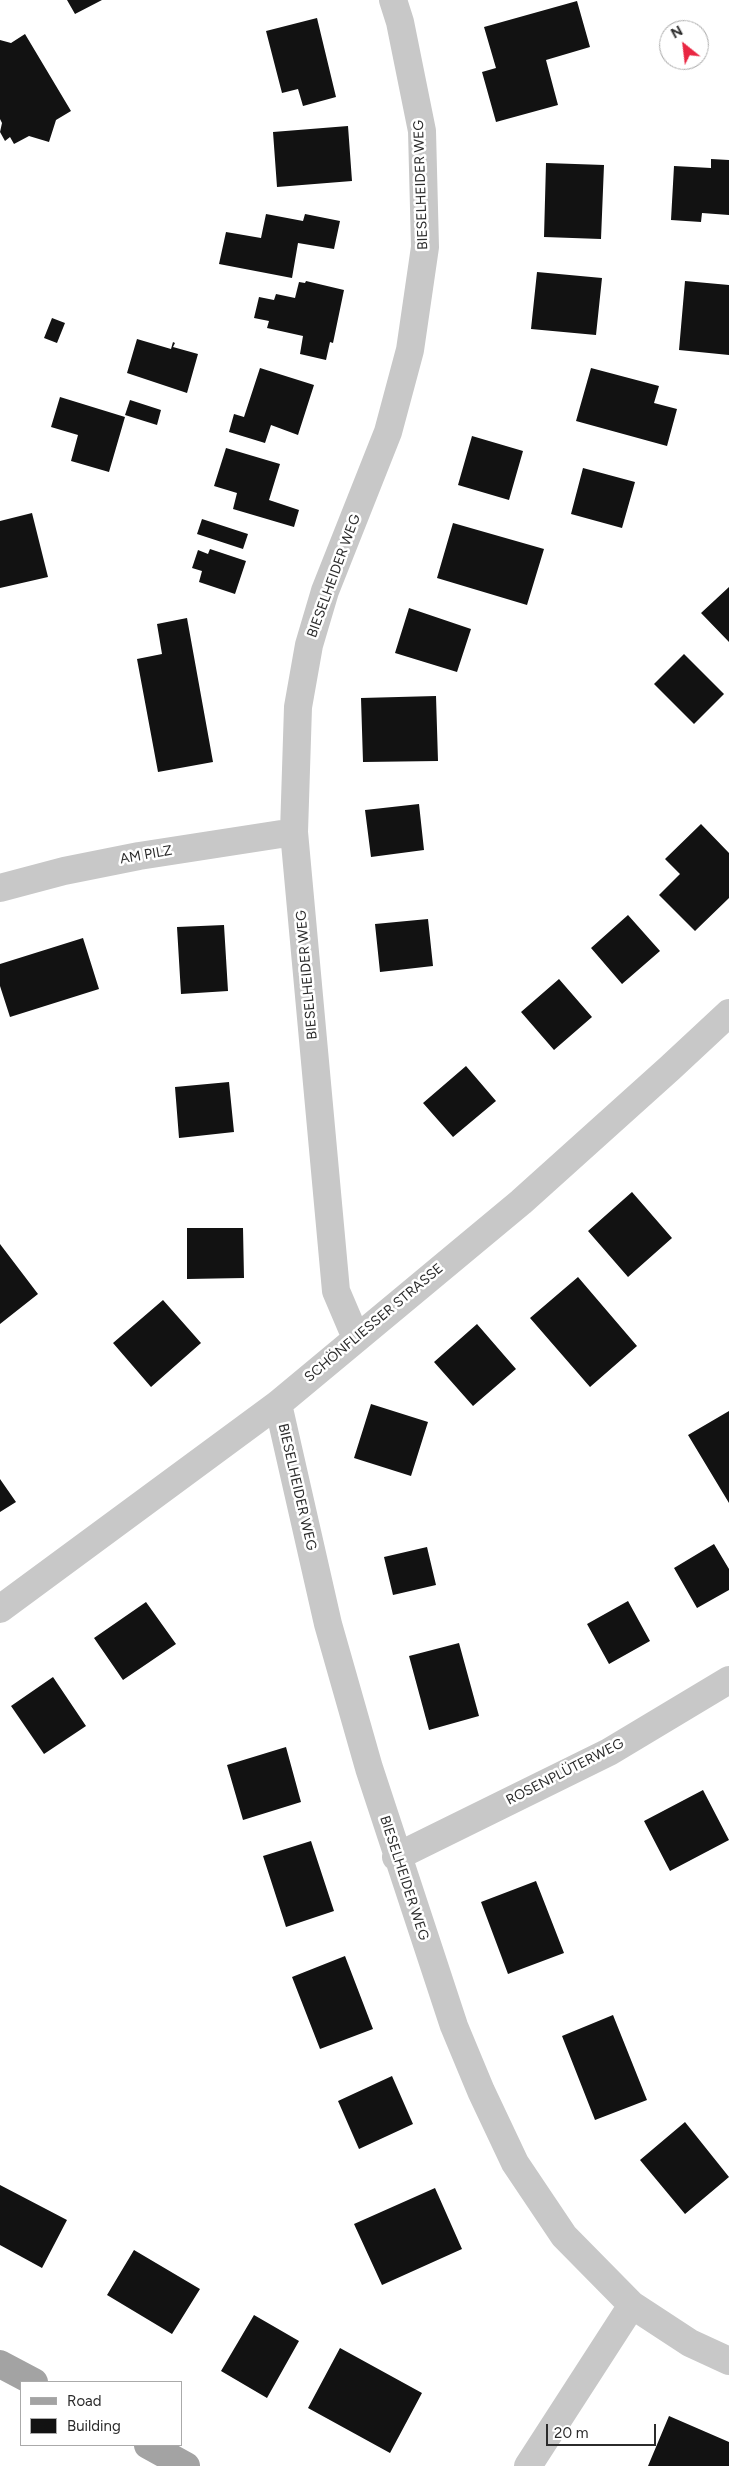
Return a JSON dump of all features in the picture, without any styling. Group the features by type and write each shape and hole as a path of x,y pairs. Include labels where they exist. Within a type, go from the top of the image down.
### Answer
{"main road":[{"path":"0,2364 32,2381"},
{"path":"150,2446 186,2466"}],"street":[{"name":"BIESELHEIDER WEG","path":"356,1338 336,1291 294,832 298,707 309,645 325,591 388,432 410,350 425,246 422,131 400,22 393,0"},
{"name":"AM PILZ","path":"0,888 64,871 139,856 294,832"},
{"name":"SCHÖNFLIESSER STRASSE","path":"0,1609 278,1404 521,1202 729,1013"},
{"name":"BIESELHEIDER WEG","path":"278,1404 328,1624 396,1857 454,2026 515,2163 564,2236 632,2305 690,2343 729,2361"},
{"name":"ROSENPLÜTERWEG","path":"396,1857 609,1752 729,1680"},
{"path":"528,2466 632,2305"}],"building":[{"path":"67,0 102,0 75,14"},
{"path":"577,1 590,47 546,60 558,105 496,122 482,72 496,68 484,27"},
{"path":"317,18 336,97 303,106 298,89 282,93 266,31"},
{"path":"25,34 71,111 56,120 49,142 29,136 14,144 10,137 5,141 0,132 2,123 0,119 0,40 11,43"},
{"path":"348,126 352,181 277,187 273,132"},
{"path":"711,159 729,160 729,215 702,213 701,222 671,220 674,166 711,168"},
{"path":"546,163 604,165 601,239 544,237"},
{"path":"266,214 303,221 305,214 340,221 334,249 298,243 292,278 219,264 226,232 261,238"},
{"path":"537,272 602,278 596,335 531,329"},
{"path":"306,281 344,290 333,343 330,342 326,360 300,354 303,336 267,328 269,321 254,318 259,297 274,300 276,294 295,298 299,282 305,283"},
{"path":"685,281 729,285 729,355 679,350"},
{"path":"52,318 65,323 57,343 44,338"},
{"path":"137,339 171,349 173,342 175,343 173,347 198,354 187,393 127,373"},
{"path":"260,368 314,385 298,435 271,425 265,443 229,432 234,414 244,417"},
{"path":"591,368 659,386 654,403 677,409 667,446 576,421"},
{"path":"60,397 125,417 109,472 71,461 78,435 51,427"},
{"path":"130,400 161,410 157,425 125,415"},
{"path":"472,436 523,451 509,500 458,485"},
{"path":"226,448 280,464 269,500 299,510 294,527 233,509 237,493 214,486"},
{"path":"583,468 635,482 622,528 571,514"},
{"path":"32,513 48,577 0,588 0,521"},
{"path":"202,519 248,534 243,549 197,534"},
{"path":"453,523 544,549 527,605 437,578"},
{"path":"210,549 246,561 235,594 199,582 202,571 192,568 198,550 208,554"},
{"path":"729,587 729,642 701,613"},
{"path":"409,608 471,629 457,672 395,653"},
{"path":"187,618 213,762 158,772 137,659 162,654 157,624"},
{"path":"684,654 724,694 694,724 654,684"},
{"path":"436,696 438,761 363,762 361,698"},
{"path":"419,804 424,850 371,857 365,810"},
{"path":"701,824 729,853 729,898 695,931 659,895 680,874 665,859"},
{"path":"628,915 660,951 622,984 591,948"},
{"path":"428,919 433,966 380,972 375,924"},
{"path":"224,925 228,991 181,994 177,927"},
{"path":"83,938 99,989 10,1017 0,986 0,964"},
{"path":"559,979 592,1017 554,1050 521,1012"},
{"path":"466,1066 496,1101 453,1137 423,1103"},
{"path":"229,1082 234,1132 179,1138 175,1087"},
{"path":"632,1192 672,1238 628,1277 588,1231"},
{"path":"187,1228 243,1228 244,1278 187,1279"},
{"path":"0,1244 38,1294 0,1324"},
{"path":"578,1277 637,1346 590,1387 530,1318"},
{"path":"163,1300 201,1343 151,1387 113,1343"},
{"path":"477,1324 516,1369 473,1406 434,1362"},
{"path":"371,1404 428,1422 411,1476 354,1458"},
{"path":"729,1411 729,1503 688,1435"},
{"path":"0,1479 16,1502 0,1512"},
{"path":"714,1544 729,1569 729,1590 697,1608 674,1568"},
{"path":"427,1547 436,1585 393,1595 384,1557"},
{"path":"628,1601 650,1641 609,1664 587,1624"},
{"path":"146,1602 176,1644 123,1680 94,1638"},
{"path":"459,1643 479,1716 429,1730 409,1656"},
{"path":"53,1677 86,1726 44,1754 11,1706"},
{"path":"286,1747 301,1802 243,1820 227,1765"},
{"path":"703,1790 729,1840 670,1871 644,1821"},
{"path":"311,1841 334,1911 286,1927 263,1856"},
{"path":"536,1881 564,1953 508,1974 481,1902"},
{"path":"345,1956 373,2029 320,2049 292,1977"},
{"path":"613,2015 647,2100 595,2120 562,2036"},
{"path":"392,2076 413,2124 359,2149 338,2101"},
{"path":"685,2122 729,2177 685,2214 640,2160"},
{"path":"0,2185 67,2220 42,2268 0,2245"},
{"path":"435,2188 462,2249 382,2285 354,2224"},
{"path":"134,2250 200,2289 172,2334 107,2295"},
{"path":"254,2315 299,2341 267,2398 221,2371"},
{"path":"340,2348 422,2393 390,2453 308,2408"},
{"path":"669,2416 729,2442 729,2466 648,2466"}]}
